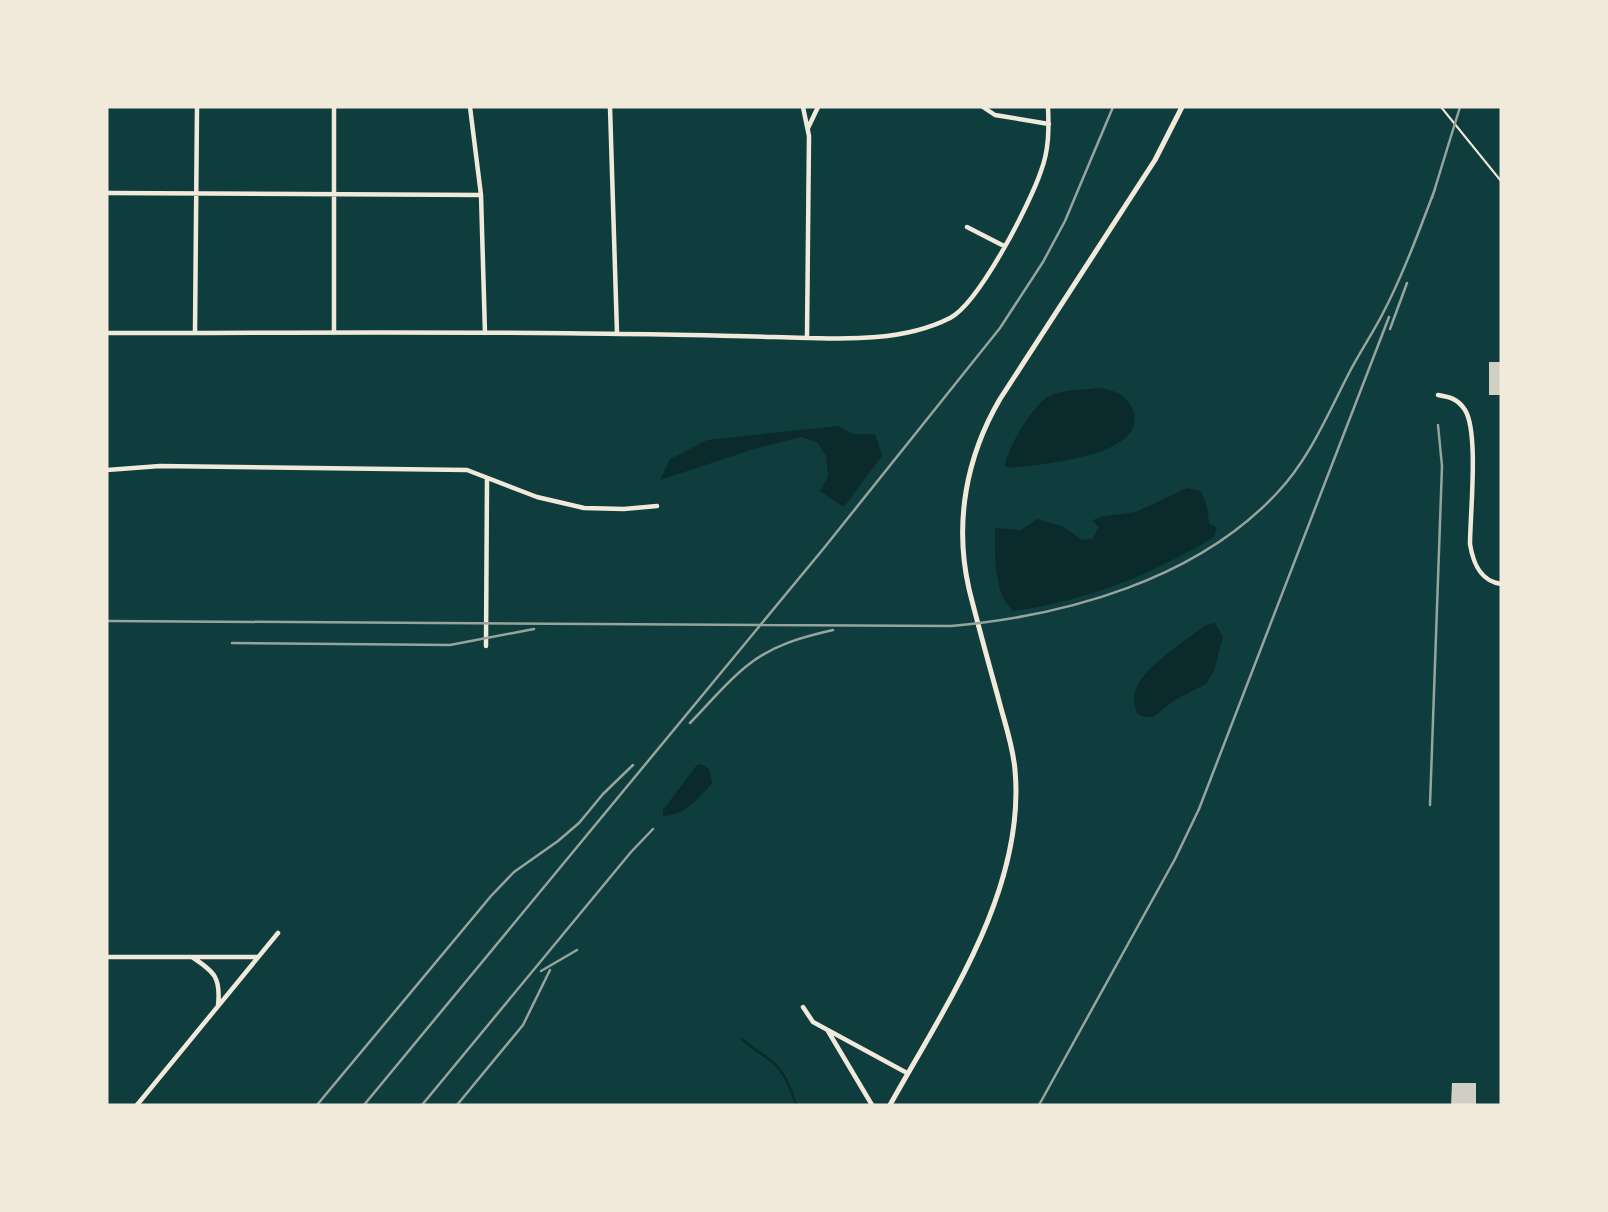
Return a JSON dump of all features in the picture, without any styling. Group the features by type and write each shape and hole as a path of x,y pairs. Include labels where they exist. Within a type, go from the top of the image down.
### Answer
{"street":[{"path":"195,333 197,107"},
{"path":"334,107 334,333"},
{"path":"470,107 481,195 485,333"},
{"path":"610,107 617,334"},
{"path":"803,107 808,129 807,337"},
{"path":"808,129 818,107"},
{"path":"983,107 1002,117 1049,124"},
{"path":"107,332 856,338 895,334 934,325 963,309 1004,246 1034,191 1042,171 1049,139 1048,107"},
{"path":"890,1105 966,969 982,934 1002,876 1013,824 1016,796 1012,752 969,589 962,533 969,473 982,432 1028,354 1155,160 1182,107"},
{"path":"107,193 481,195"},
{"path":"967,227 1004,246"},
{"path":"1438,396 1454,399 1468,417 1472,435 1472,558 1485,578 1501,584"},
{"path":"107,470 160,466 456,470 477,473 537,497 584,508 657,506"},
{"path":"486,646 487,478"},
{"path":"137,1105 278,933"},
{"path":"107,957 258,957"},
{"path":"191,957 211,969 220,987 218,1006"},
{"path":"803,1007 813,1022 908,1073"},
{"path":"828,1031 872,1105"}],"lane":[{"path":"1441,107 1501,181"}],"water":[{"path":"1097,388 1118,393 1132,408 1134,424 1126,437 1090,455 1044,464 1009,468 1005,466 1015,439 1042,402 1059,392"},
{"path":"838,426 854,434 875,434 882,456 844,507 820,491 828,476 826,456 817,442 801,437 754,449 660,480 670,459 707,440"},
{"path":"1187,488 1201,491 1207,506 1209,523 1217,528 1214,537 1167,563 1092,593 1013,611 1006,603 996,572 995,528 1021,530 1037,519 1062,526 1082,540 1092,539 1099,527 1092,521 1099,517 1136,512"},
{"path":"1215,623 1223,637 1214,671 1206,684 1175,700 1153,717 1137,714 1135,692 1146,674 1187,638 1206,625"},
{"path":"701,764 709,769 712,783 684,810 663,816 663,810 696,766"}],"building":[{"path":"1489,362 1501,362 1501,395 1489,395"},
{"path":"1452,1083 1476,1083 1476,1105 1451,1105"}],"waterway":[{"path":"742,1039 779,1069 796,1105"}],"railway":[{"path":"364,1105 824,548 1000,328 1043,262 1065,221 1113,107"},
{"path":"1432,198 1460,107"},
{"path":"107,621 951,626 1039,613 1083,602 1168,571 1208,549 1244,523 1277,493 1299,466 1317,437 1382,315 1404,269 1435,189"},
{"path":"1390,329 1407,283"},
{"path":"1039,1105 1175,859 1199,809 1389,317"},
{"path":"1430,805 1442,466 1438,425"},
{"path":"232,643 450,645 534,629"},
{"path":"690,723 733,678 767,652 833,630"},
{"path":"317,1105 491,896 514,872 579,823 603,794 633,765"},
{"path":"422,1105 631,852 653,829"},
{"path":"541,971 577,950"},
{"path":"457,1105 523,1025 550,970"}]}
